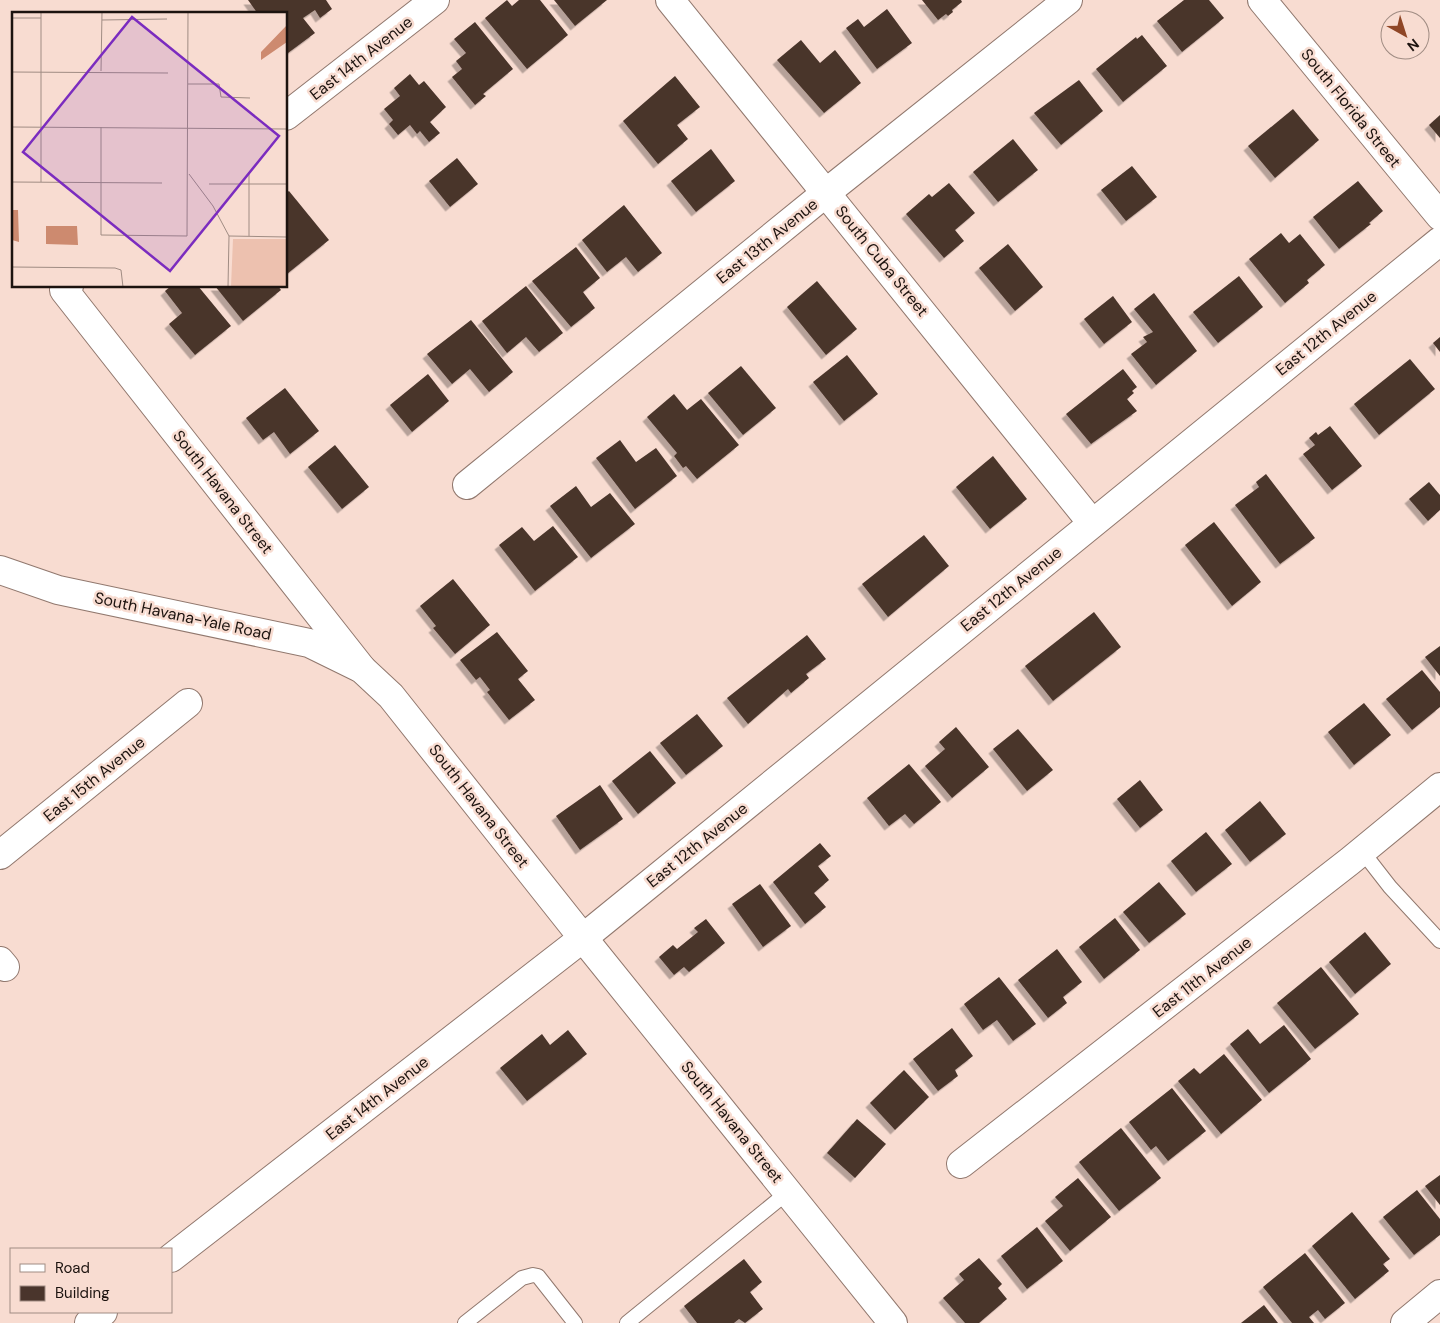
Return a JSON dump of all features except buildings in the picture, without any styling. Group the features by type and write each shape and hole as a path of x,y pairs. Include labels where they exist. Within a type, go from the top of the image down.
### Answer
{"street":[{"name":"East 14th Avenue","path":"288,114 435,0"},
{"name":"South Cuba Street","path":"670,0 827,192 1092,523"},
{"name":"East 13th Avenue","path":"467,485 827,192 1068,0"},
{"name":"South Florida Street","path":"1262,0 1440,216"},
{"name":"East 12th Avenue","path":"583,938 1440,241"},
{"name":"South Havana Street","path":"66,288 362,669 391,696 583,938 894,1323"},
{"name":"South Havana-Yale Road","path":"0,570 58,590 309,642 362,669"},
{"name":"East 15th Avenue","path":"0,855 188,703"},
{"name":"East 11th Avenue","path":"961,1164 1362,851 1440,787"},
{"name":"East 14th Avenue","path":"172,1257 583,938"},
{"path":"1405,1323 1440,1294"},
{"path":"89,1323 102,1313"}],"lane":[{"path":"1362,851 1390,887 1440,941"},
{"path":"627,1323 788,1192"},
{"path":"465,1323 522,1278 534,1275 538,1276 575,1323"}]}
